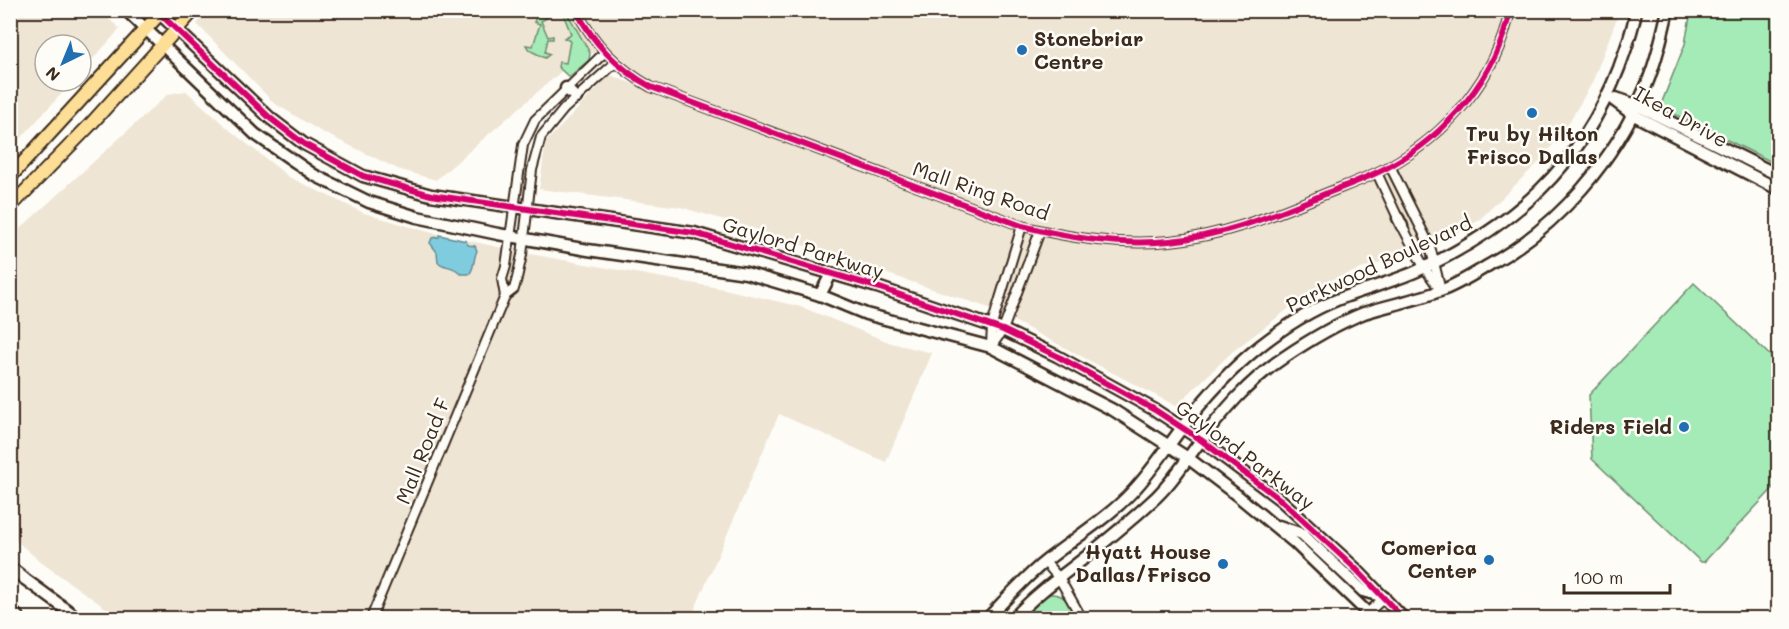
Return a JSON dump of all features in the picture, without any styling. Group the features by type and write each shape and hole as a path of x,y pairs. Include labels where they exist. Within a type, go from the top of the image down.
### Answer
{"main road":[{"path":"10,207 194,10"},
{"path":"10,177 160,12"}],"street":[{"name":"Gaylord Parkway","path":"126,10 255,134 319,178 385,207 417,217 510,237 746,273 820,295 866,314 991,347 1113,410 1188,458 1271,523 1330,576 1367,617"},
{"name":"Mall Ring Road","path":"576,10 588,32 615,63 640,81 675,97 1022,226 1080,239 1128,243 1198,237 1263,219 1390,166 1431,138 1468,98 1493,59 1510,10"},
{"name":"Parkwood Boulevard","path":"988,618 1019,584 1117,507 1153,468 1182,427 1241,362 1281,330 1337,300 1429,265 1485,235 1525,205 1557,172 1581,142 1608,96 1633,30 1636,10"},
{"name":"Parkwood Boulevard","path":"1014,618 1041,592 1153,500 1223,411 1257,377 1310,341 1364,314 1441,291 1506,256 1542,230 1567,207 1591,179 1613,147 1645,88 1658,51 1668,10"},
{"name":"Gaylord Parkway","path":"160,12 270,118 304,144 363,176 431,195 694,233 919,300 992,325 1057,356 1182,427 1282,501 1385,597 1403,618"},
{"name":"Mall Road F","path":"505,296 502,279 523,145 535,120 604,52"},
{"name":"Mall Road F","path":"371,618 505,296 514,289 524,239 532,170 541,137 564,109 615,63"},
{"path":"566,88 576,98"},
{"name":"Ikea Drive","path":"1608,96 1779,176"},
{"name":"Ikea Drive","path":"1634,109 1779,189"},
{"path":"319,178 330,158"},
{"path":"1742,170 1748,160"},
{"path":"1390,166 1430,246 1429,265"},
{"path":"1377,173 1400,222 1429,265 1441,291"},
{"path":"991,347 992,325 1022,226"},
{"path":"991,347 1003,330 1040,231"},
{"path":"820,295 831,274"},
{"path":"1271,523 1302,534 1364,591 1385,597 1367,617"},
{"path":"1045,562 1059,578 1080,618"},
{"path":"10,567 78,618"},
{"path":"10,609 19,618"}],"shaded area":[{"path":"11,10 100,11 120,29 93,59 93,33 33,33 33,93 62,93 11,149"},
{"path":"208,10 1617,11 1617,18 1592,83 1565,129 1541,160 1478,221 1448,238 1322,283 1232,352 1176,406 989,308 746,226 680,207 539,189 546,142 610,75 765,135 586,50 436,180 398,169 320,131 274,103 197,24"},
{"path":"186,91 232,132 289,177 364,213 425,231 530,254 724,289 801,307 891,343 932,353 886,462 779,414 691,618 120,618 42,563 11,536 11,237 168,94"}],"green space":[{"path":"562,11 566,11 590,53 589,60 569,77 558,67 559,62 566,63 570,41 564,38 571,34"},
{"path":"1691,11 1778,11 1778,165 1660,107 1685,44"},
{"path":"540,14 547,18 541,21 548,37 553,36 553,39 548,39 545,52 550,54 545,58 529,50 526,45 533,46 540,24 534,22"},
{"name":"Riders Field","path":"1694,283 1778,363 1778,483 1704,562 1701,562 1592,459 1589,395"},
{"path":"1050,594 1064,598 1074,618 1024,618 1044,597"}],"water":[{"path":"439,235 466,241 468,245 475,246 477,251 469,274 461,274 438,262 437,252 430,243 432,238 439,237"}],"cycle path":[{"path":"156,10 270,118 304,144 363,176 431,195 694,233 877,287 1003,330 1057,356 1155,410 1201,440 1282,501 1356,569 1403,618"},
{"path":"576,10 591,34 608,54 627,72 651,87 1022,226 1114,242 1170,241 1207,235 1278,213 1388,167 1410,154 1430,138 1466,102 1494,58 1510,10"}],"place":[{"name":"Stonebriar Centre","path":"1022,50"},
{"name":"Tru by Hilton Frisco Dallas","path":"1532,113"},
{"name":"Riders Field","path":"1684,427"},
{"name":"Comerica Center","path":"1489,560"},
{"name":"Hyatt House Dallas/Frisco","path":"1223,564"}]}
